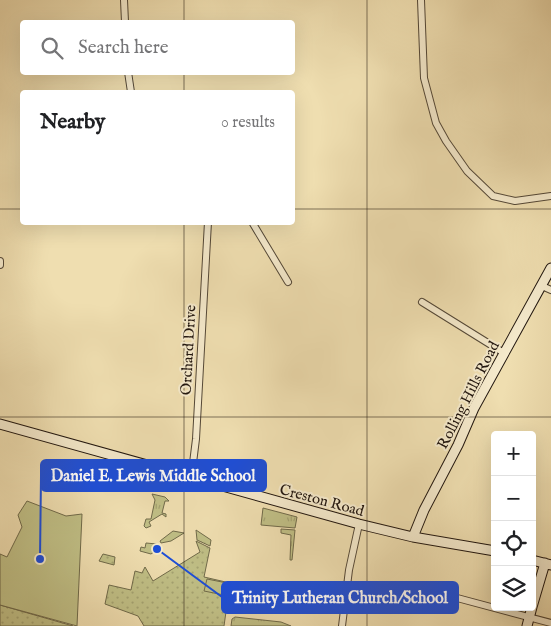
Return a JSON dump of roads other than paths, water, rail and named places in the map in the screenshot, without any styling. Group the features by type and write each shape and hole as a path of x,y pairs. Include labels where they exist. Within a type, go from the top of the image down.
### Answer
{"main road":[{"name":"Rolling Hills Road","path":"413,537 424,510 504,353 551,268"},
{"name":"Creston Road","path":"0,424 191,479 359,524 413,537 491,550"},
{"path":"536,596 548,564"}],"street":[{"path":"124,0 125,20"},
{"path":"421,0 424,78 436,123 446,141 467,171 493,196 515,201 551,196"},
{"path":"128,75 131,90"},
{"name":"Orchard Drive","path":"191,479 196,439 208,225"},
{"path":"254,225 288,282"},
{"path":"542,286 551,290"},
{"path":"422,302 504,353"},
{"path":"342,626 349,570 359,524"},
{"path":"446,595 528,622 551,623"}],"place":[{"name":"Trinity Lutheran Church/School","path":"157,549"},
{"name":"Daniel E. Lewis Middle School","path":"40,559"}]}
